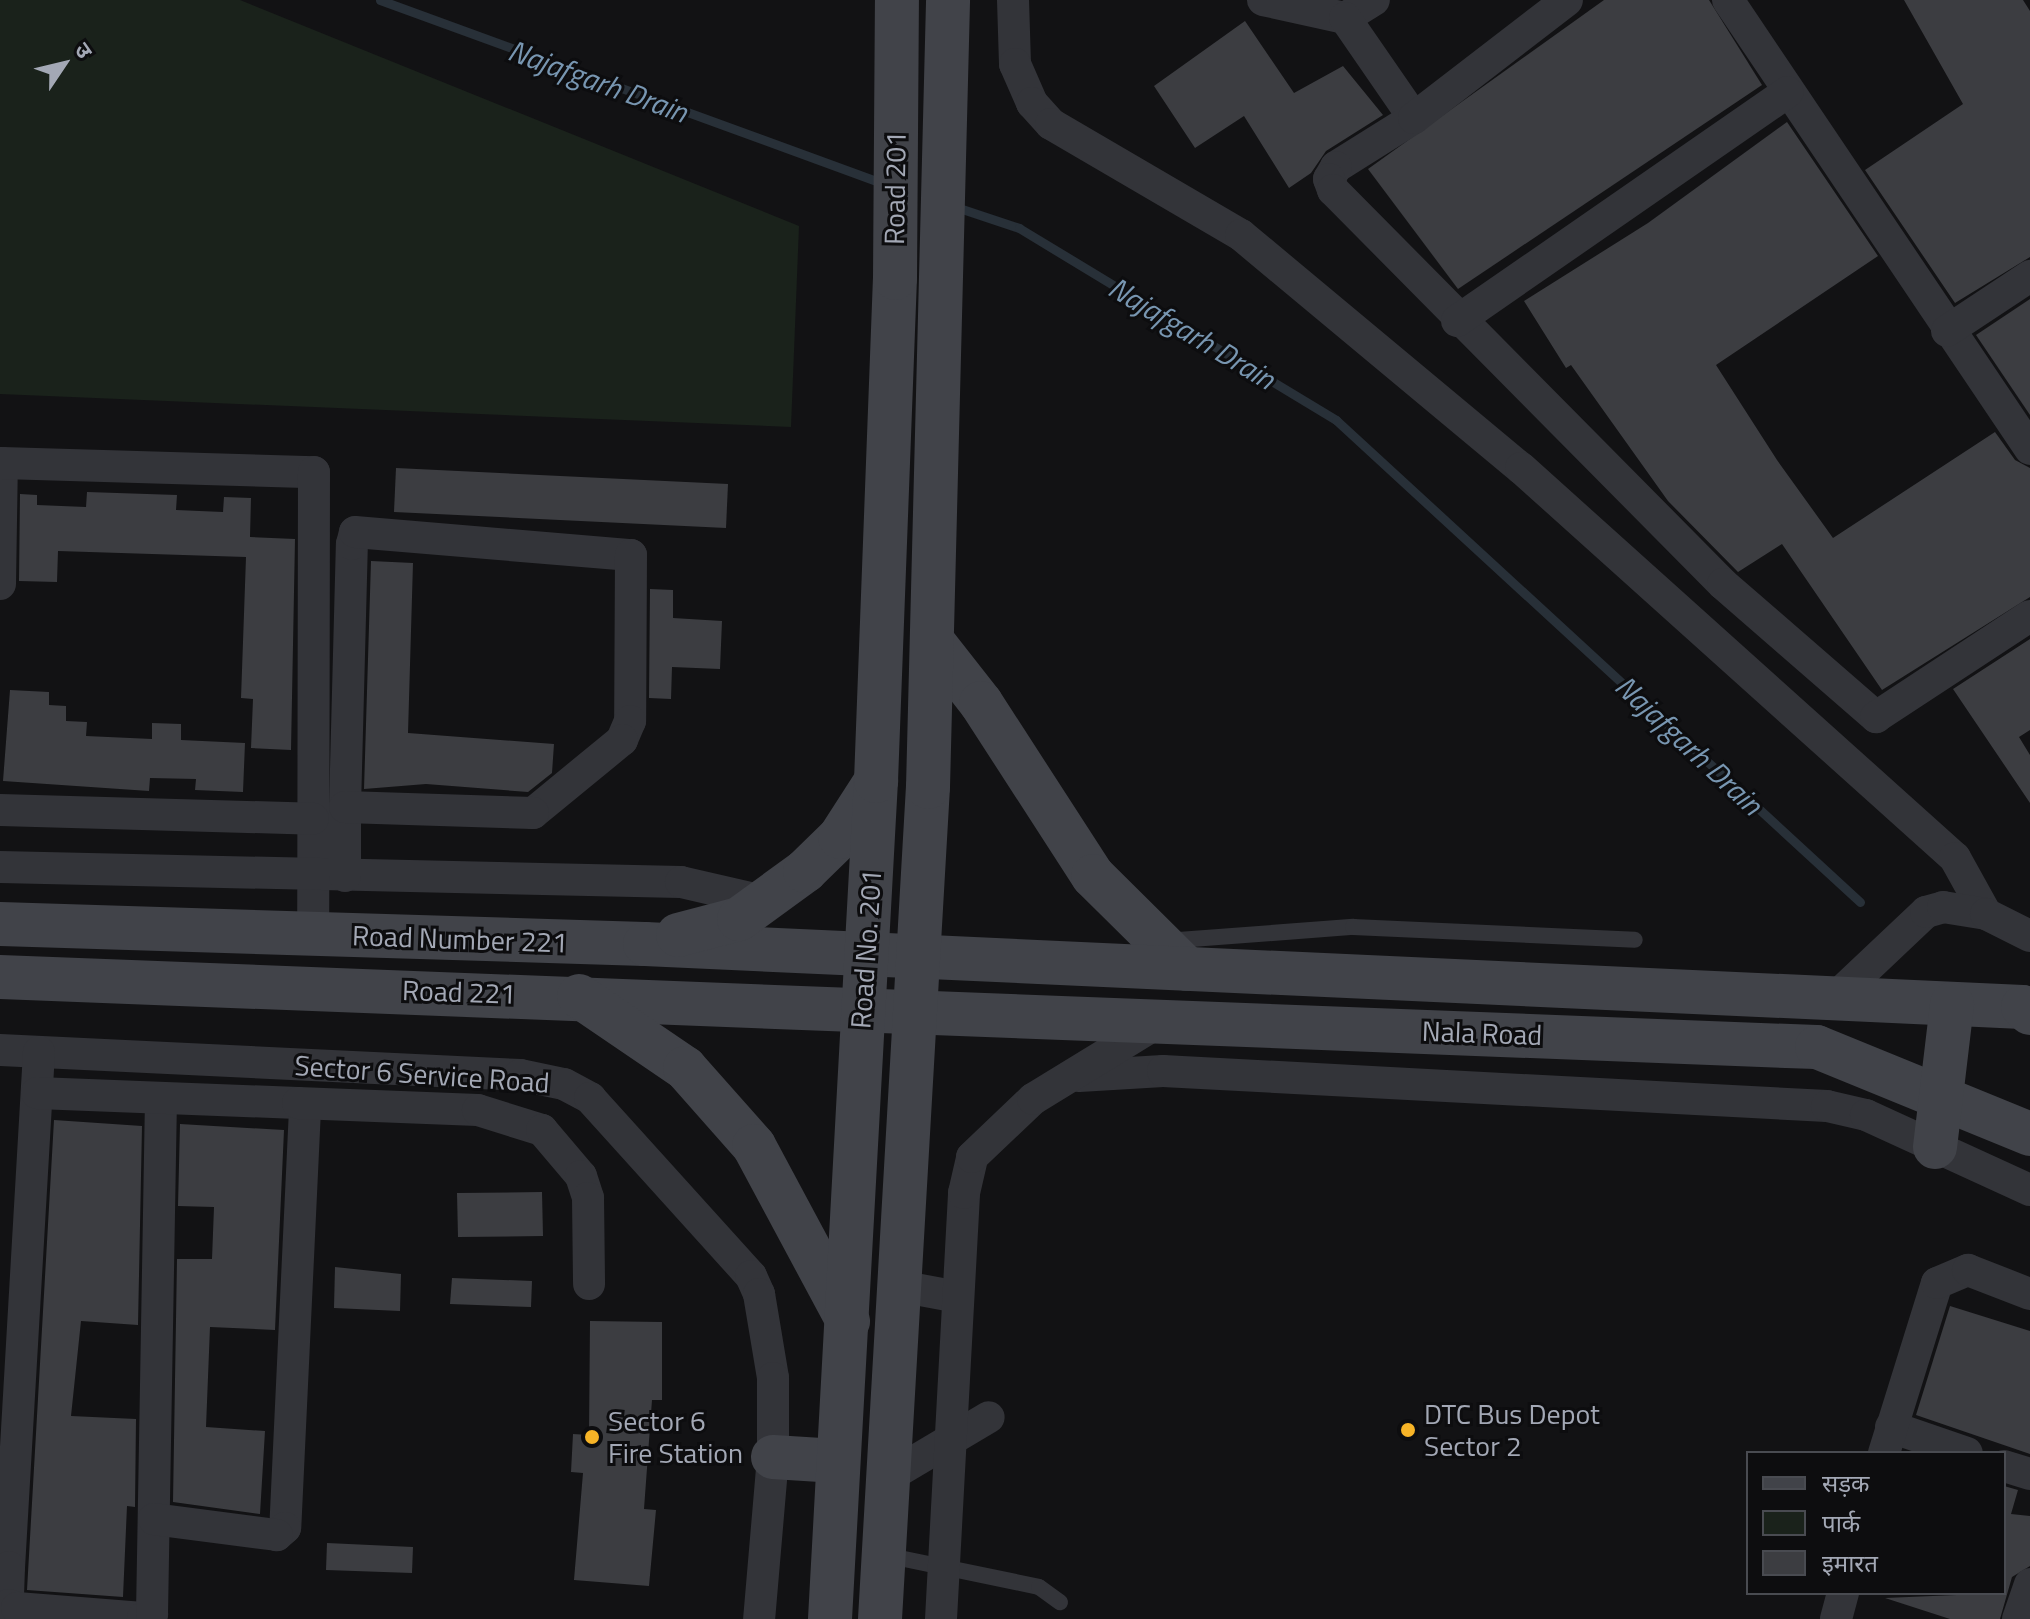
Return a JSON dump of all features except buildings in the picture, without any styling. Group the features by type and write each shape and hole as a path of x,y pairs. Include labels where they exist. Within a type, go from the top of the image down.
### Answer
{"main road":[{"name":"Road 201","path":"895,278 897,0"},
{"name":"Road 201","path":"888,1477 920,957 934,643 945,291 942,118 948,0"},
{"name":"Road No. 201","path":"830,1619 837,1461 849,1323 860,1007 867,958 876,781 895,278"},
{"path":"934,643 981,703 1093,876 1173,955"},
{"path":"645,944 739,919 840,837 876,781"},
{"name":"Road Number 221","path":"0,924 645,944 867,958 920,957"},
{"name":"Nala Road","path":"920,957 1173,955 1952,1004 2030,1013"},
{"name":"Road 221","path":"0,977 917,1009"},
{"path":"579,996 685,1068 754,1146 849,1323"},
{"path":"1935,1147 1952,1004"},
{"name":"Nala Road","path":"917,1009 1817,1047 2030,1134"},
{"path":"773,1457 837,1461"},
{"path":"880,1619 888,1477"}],"street":[{"path":"1013,0 1015,64 1032,103 1051,124 1241,235 1510,458 1955,858 1986,914"},
{"path":"1263,0 1345,18 1414,118"},
{"path":"1345,18 1374,0"},
{"path":"1567,0 1414,118 1336,167 1329,179 1457,321 1723,584 1876,717 2030,616"},
{"path":"1728,0 1947,331 2030,449"},
{"path":"1457,321 1788,92"},
{"path":"1947,331 2030,276"},
{"path":"0,584 2,463 314,472 313,934"},
{"path":"345,807 533,813 622,740 630,721 631,555 355,532 345,807 345,876"},
{"path":"0,810 313,819"},
{"path":"0,867 312,877 681,882 763,901"},
{"path":"1835,998 1926,912 1943,907 1986,914 2030,936"},
{"path":"941,1619 964,1193 972,1157 1033,1099 1079,1076 1162,1020"},
{"name":"Sector 6 Service Road","path":"0,1050 520,1075 564,1084 590,1098 751,1276 773,1378 773,1457 759,1619"},
{"path":"39,1052 8,1605 148,1617 154,1519 161,1098"},
{"path":"1079,1076 1163,1071 1827,1106 1866,1115 2030,1190"},
{"path":"37,1093 478,1110 542,1130 581,1176 589,1284"},
{"path":"154,1519 277,1535 285,1528 305,1114 298,1103"},
{"path":"1955,1451 1887,1440 1937,1283 1968,1270 2030,1294"},
{"path":"899,1286 958,1297"},
{"path":"888,1477 989,1417"},
{"path":"2006,1467 2030,1474"},
{"path":"2018,1619 2030,1584"},
{"path":"1836,1619 1842,1595"}],"lane":[{"path":"1173,955 1353,927 1635,940"},
{"path":"884,1555 944,1570 1039,1587 1060,1602"}],"green space":[{"path":"0,0 240,0 799,226 791,427 0,394"}],"waterway":[{"name":"Najafgarh Drain","path":"380,0 882,183"},
{"name":"Najafgarh Drain","path":"953,206 1019,228 1336,420 1860,902"}],"place":[{"name":"DTC Bus Depot Sector 2","path":"1408,1430"},
{"name":"Sector 6 Fire Station","path":"592,1437"}]}
